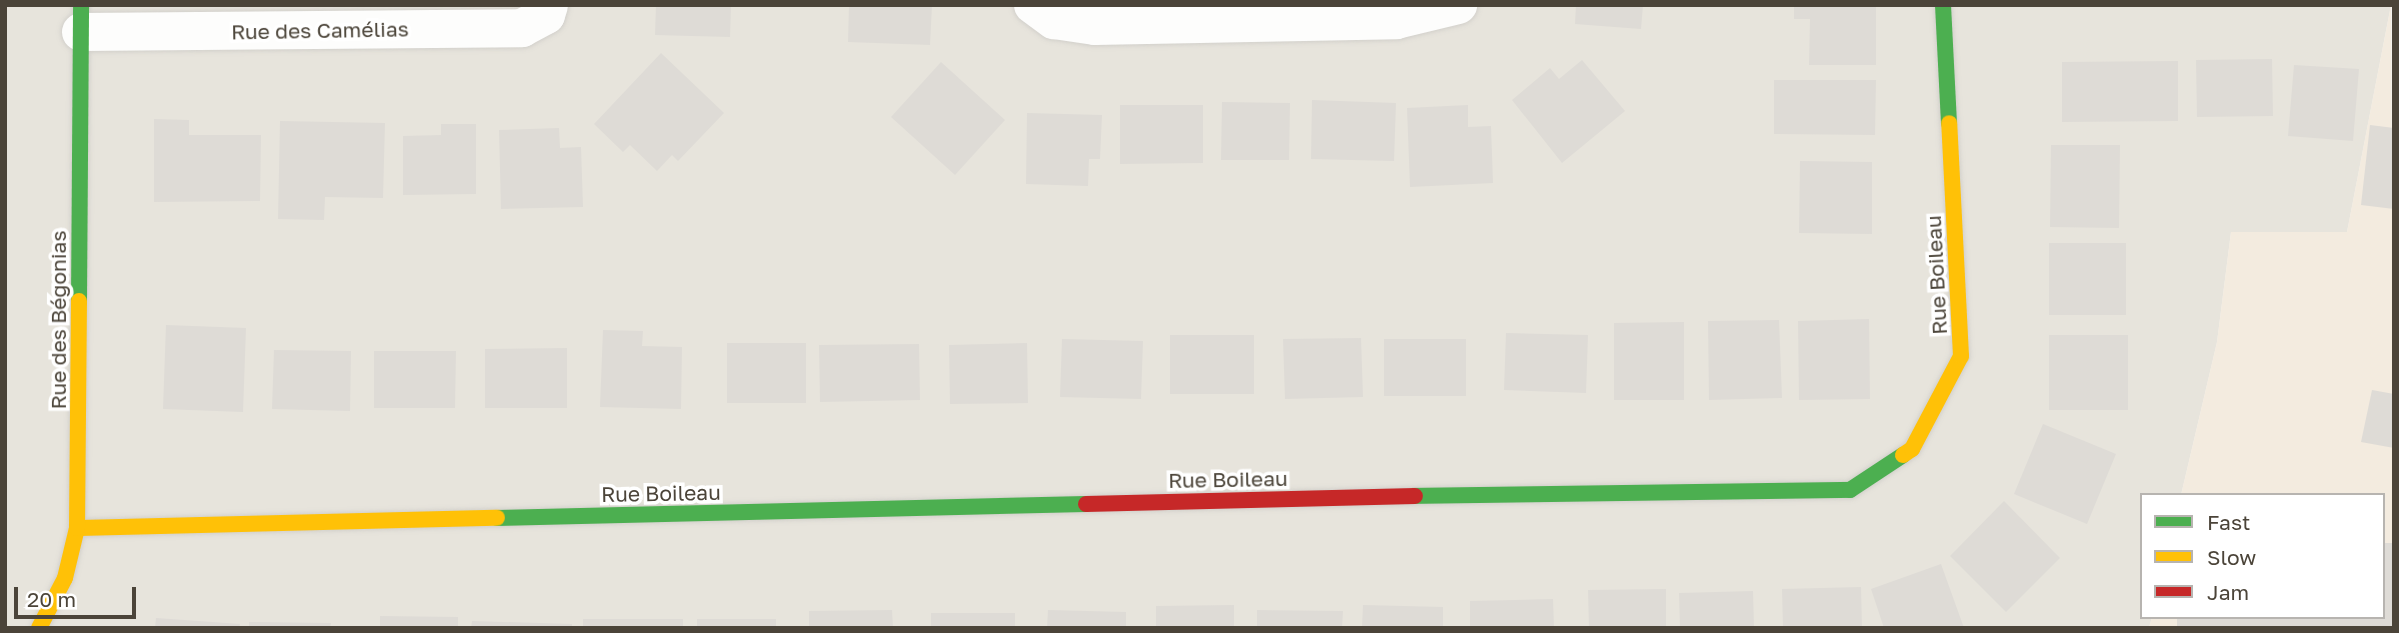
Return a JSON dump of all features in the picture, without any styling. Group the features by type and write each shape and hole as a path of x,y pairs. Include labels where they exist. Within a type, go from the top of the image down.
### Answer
{"street":[{"name":"Rue des Camélias","path":"81,19 522,28 546,15 549,5"},
{"path":"1032,5 1054,20 1095,26 1396,20 1458,5"},
{"name":"Rue Boileau","path":"78,528 1572,492 1744,494 1850,490 1912,449 1961,356 1943,5"},
{"name":"Rue des Bégonias","path":"39,628 65,578 78,528 81,19"}],"shaded area":[{"path":"5,5 2391,5 2347,232 2231,232 2217,342 2181,493 2140,493 2140,619 2151,619 2149,628 5,628"},
{"path":"2391,5 2394,628 2149,628 2151,619 2385,619 2385,493 2181,493 2217,342 2231,232 2347,232"}],"building":[{"path":"656,5 731,5 730,37 655,35"},
{"path":"849,5 932,5 930,45 848,42"},
{"path":"1576,5 1643,5 1641,29 1575,24"},
{"path":"1794,5 1876,5 1876,65 1809,65 1810,19 1794,19"},
{"path":"661,53 724,113 678,161 672,155 657,171 630,145 623,152 594,124"},
{"path":"2272,59 2273,116 2197,117 2196,60"},
{"path":"1582,60 1625,111 1562,163 1512,100 1550,68 1559,79"},
{"path":"2178,61 2178,121 2062,122 2062,62"},
{"path":"941,62 1005,120 955,175 891,117"},
{"path":"2294,65 2359,69 2353,141 2288,136"},
{"path":"1774,80 1876,80 1875,135 1774,134"},
{"path":"1312,100 1396,103 1394,161 1311,159"},
{"path":"1222,102 1290,103 1289,160 1221,160"},
{"path":"1120,105 1203,105 1203,163 1120,164"},
{"path":"1468,105 1468,127 1491,126 1493,183 1410,187 1407,108"},
{"path":"1027,113 1102,115 1100,159 1089,159 1088,186 1026,184"},
{"path":"154,119 189,120 189,135 261,135 260,201 154,202"},
{"path":"280,121 385,123 383,198 325,197 324,220 278,219"},
{"path":"441,124 476,124 476,194 403,195 403,136 441,135"},
{"path":"2370,125 2394,128 2394,209 2361,205"},
{"path":"559,128 560,148 581,147 583,207 501,209 499,130"},
{"path":"2051,145 2120,145 2119,228 2050,227"},
{"path":"1800,161 1872,162 1872,234 1799,233"},
{"path":"2049,243 2126,243 2126,315 2049,315"},
{"path":"1869,319 1870,399 1799,400 1798,321"},
{"path":"1779,320 1782,398 1709,400 1708,321"},
{"path":"1684,322 1684,400 1614,400 1614,323"},
{"path":"166,325 246,328 243,412 163,409"},
{"path":"603,330 643,331 642,346 682,347 681,409 600,407"},
{"path":"1506,333 1588,335 1586,393 1504,390"},
{"path":"1170,335 1254,335 1254,394 1170,394"},
{"path":"2049,335 2128,335 2128,410 2049,410"},
{"path":"1361,338 1363,397 1285,399 1283,339"},
{"path":"1062,339 1143,341 1141,399 1060,397"},
{"path":"1384,339 1466,339 1466,396 1384,396"},
{"path":"727,343 806,343 806,403 727,403"},
{"path":"1027,343 1028,403 950,404 949,345"},
{"path":"919,344 920,400 820,402 819,345"},
{"path":"567,348 567,408 485,408 485,349"},
{"path":"274,350 351,351 350,411 272,409"},
{"path":"374,351 456,351 455,408 374,408"},
{"path":"2372,390 2394,394 2394,448 2361,442"},
{"path":"2043,424 2116,454 2087,524 2014,494"},
{"path":"2004,501 2060,558 2006,612 1950,556"},
{"path":"2385,543 2394,543 2394,628 2177,628 2177,619 2385,619"},
{"path":"1941,564 1964,628 1884,628 1871,589"},
{"path":"1861,587 1862,628 1783,628 1782,589"},
{"path":"1666,589 1666,628 1589,628 1588,590"},
{"path":"1753,591 1754,628 1680,628 1679,593"},
{"path":"1553,599 1554,628 1470,628 1470,601"},
{"path":"1234,605 1234,628 1156,628 1156,606"},
{"path":"1363,605 1443,607 1443,628 1362,628"},
{"path":"892,610 893,628 809,628 809,611"},
{"path":"1048,610 1126,612 1126,628 1047,628"},
{"path":"1257,610 1343,611 1342,628 1257,628"},
{"path":"931,613 1015,613 1015,628 931,628"},
{"path":"380,616 458,617 458,628 380,628"},
{"path":"156,618 240,624 239,628 155,628"},
{"path":"583,619 683,619 683,628 583,628"},
{"path":"697,619 776,619 776,628 697,628"},
{"path":"472,621 572,624 572,628 471,628"},
{"path":"249,622 331,623 330,628 249,628"}],"traffic: fast":[{"path":"79,301 81,5"},
{"path":"1943,5 1949,123"},
{"path":"1415,496 1850,490 1903,455"},
{"path":"497,518 1086,504"}],"traffic: slow":[{"path":"1903,455 1912,449 1961,356 1949,123"},
{"path":"39,628 65,578 77,528 79,301"},
{"path":"77,528 497,518"}],"traffic: jam":[{"path":"1086,504 1415,496"}]}
